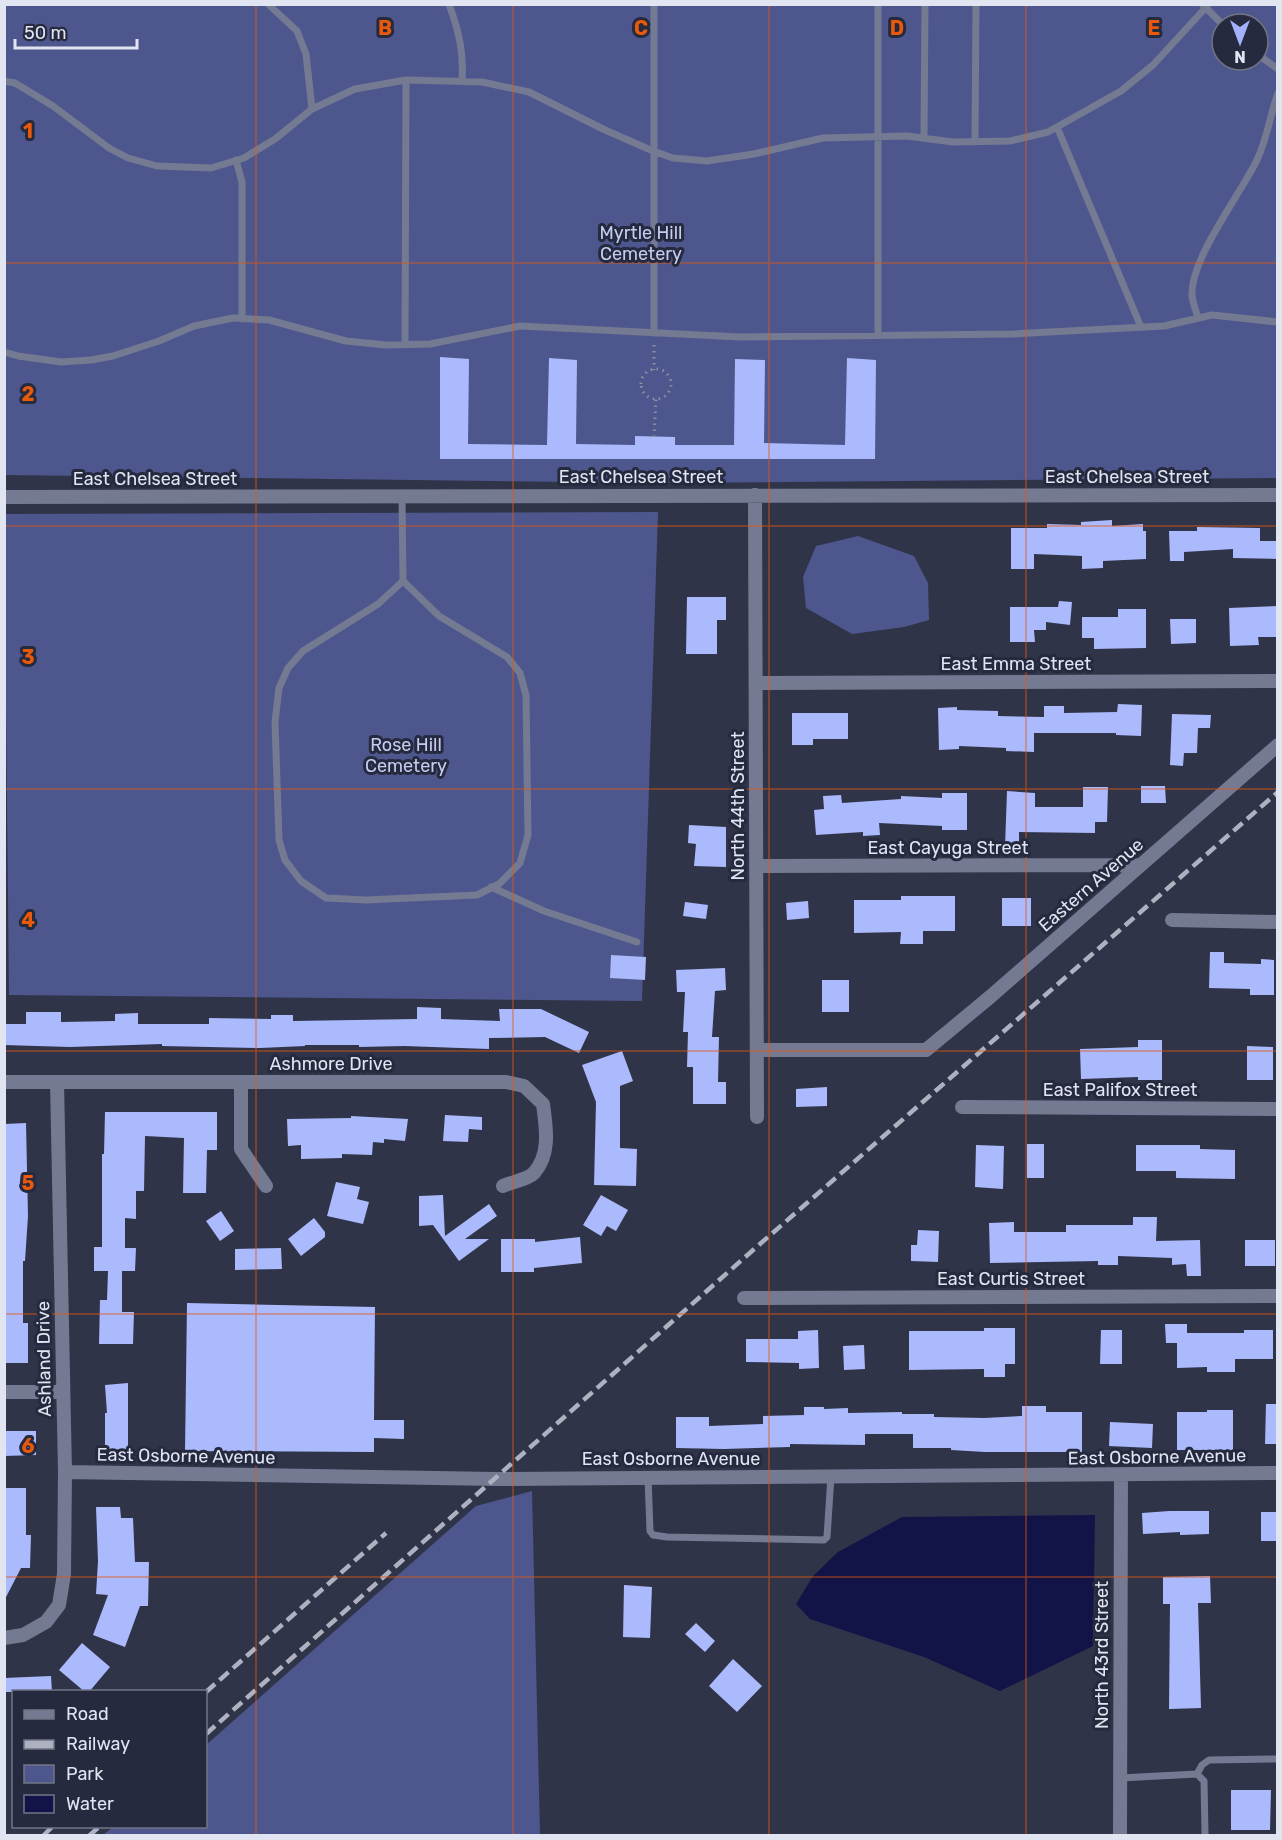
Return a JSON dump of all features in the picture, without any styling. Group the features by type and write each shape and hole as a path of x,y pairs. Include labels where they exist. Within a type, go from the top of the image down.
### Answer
{"street":[{"name":"North 44th Street","path":"755,495 757,1117"},
{"name":"East Chelsea Street","path":"4,497 1278,495"},
{"name":"East Emma Street","path":"756,683 1278,681"},
{"name":"Eastern Avenue","path":"757,1050 926,1050 990,997 1278,745"},
{"name":"East Cayuga Street","path":"756,866 1141,865"},
{"path":"1172,920 1278,922"},
{"name":"Ashmore Drive","path":"4,1082 506,1082 524,1086 543,1104 546,1129 545,1155 533,1174 503,1186"},
{"name":"Ashland Drive","path":"4,1638 23,1635 46,1622 59,1605 64,1574 65,1472 57,1082"},
{"path":"241,1083 241,1149 266,1186"},
{"name":"East Palifox Street","path":"962,1107 1278,1109"},
{"name":"East Curtis Street","path":"744,1298 1278,1296"},
{"path":"4,1392 63,1392"},
{"name":"East Osborne Avenue","path":"65,1472 496,1479 1278,1473"},
{"name":"North 43rd Street","path":"1120,1836 1121,1475"}],"lane":[{"path":"268,4 297,31 306,54 312,110"},
{"path":"449,4 462,47 464,61 462,81"},
{"path":"654,4 654,333"},
{"path":"878,4 878,336"},
{"path":"924,138 925,4"},
{"path":"975,142 976,4"},
{"path":"4,81 15,83 45,101 109,148 128,158 157,166 211,168 244,158 275,139 312,110 355,89 406,80 482,82 529,92 653,151 673,158 707,161 754,154 823,138 878,136 975,142 1010,141 1048,132 1121,91 1153,65 1205,6"},
{"path":"405,345 406,80"},
{"path":"1198,318 1192,296 1197,269 1210,241 1259,157 1278,93"},
{"path":"1057,127 1141,327"},
{"path":"236,160 242,182 242,319"},
{"path":"4,352 61,362 91,360 113,356 194,326 233,318 268,320 346,341 386,345 450,341 520,326 740,337 1012,334 1164,326 1212,315 1278,321"},
{"path":"402,496 403,582 439,616 507,657 520,673 526,695 528,835 520,863 499,884 477,895 366,900 326,898 301,882 285,860 279,840 275,722 279,688 288,668 303,651 378,604 403,582"},
{"path":"491,887 544,911 637,942"},
{"path":"648,1477 650,1531 653,1535 824,1540 828,1537 831,1476"},
{"path":"1197,1774 1202,1765 1209,1760 1278,1760"},
{"path":"1120,1778 1197,1774 1204,1781 1205,1834"}],"path":[{"path":"654,333 654,370"},
{"path":"659,370 667,375 670,384 668,393 656,399 647,396 641,385 643,376 659,370"},
{"path":"654,437 656,399"}],"green space":[{"name":"Myrtle Hill Cemetery","path":"5,5 1277,5 1277,478 659,483 5,475"},
{"name":"Rose Hill Cemetery","path":"658,512 642,1001 9,995 4,514"},
{"path":"858,536 914,556 928,583 929,620 904,627 852,634 806,608 803,577 816,546"},
{"path":"532,1491 540,1835 103,1835 112,1828 207,1828 207,1744 476,1506"}],"water":[{"path":"1095,1515 1093,1646 1000,1691 924,1657 810,1619 796,1604 813,1576 838,1552 902,1517"}],"building":[{"path":"440,357 469,359 468,444 547,445 549,358 577,360 576,444 635,445 635,436 675,437 675,445 734,445 735,359 765,360 764,443 845,445 847,358 876,360 875,459 440,459"},
{"path":"1112,520 1112,526 1143,524 1143,531 1146,531 1146,559 1103,561 1103,568 1082,569 1082,556 1034,554 1034,569 1011,569 1011,528 1047,528 1047,524 1081,525 1081,522"},
{"path":"1197,527 1260,528 1260,541 1278,541 1278,559 1233,558 1233,549 1184,552 1184,561 1170,561 1169,531 1197,531"},
{"path":"687,597 726,597 726,620 717,620 717,654 686,654"},
{"path":"1059,601 1072,602 1070,625 1046,622 1046,630 1034,630 1035,642 1010,642 1010,607 1058,607"},
{"path":"1278,606 1278,637 1258,637 1259,645 1230,646 1229,608"},
{"path":"1118,609 1146,609 1146,648 1094,649 1094,638 1082,638 1082,617 1118,617"},
{"path":"1170,619 1196,619 1196,643 1171,644"},
{"path":"1118,704 1142,705 1141,736 1116,735 1116,733 1034,733 1034,752 959,746 959,749 939,750 938,708 957,707 957,710 998,711 998,716 1044,717 1044,706 1064,706 1064,713 1117,712"},
{"path":"792,713 848,713 848,739 813,739 813,745 792,745"},
{"path":"1172,714 1211,715 1210,728 1198,728 1197,753 1184,753 1183,766 1170,765"},
{"path":"1141,786 1165,786 1166,803 1141,803"},
{"path":"1083,787 1108,787 1107,822 1095,822 1095,833 1019,832 1019,848 1005,847 1007,791 1035,793 1035,807 1083,807"},
{"path":"942,793 967,793 967,830 942,830 942,826 879,823 880,835 863,836 863,832 816,835 814,810 824,809 823,796 841,795 842,803 901,799 901,796 942,798"},
{"path":"689,825 726,827 726,867 694,866 696,844 688,843"},
{"path":"901,896 955,896 955,931 923,931 923,944 900,944 901,932 854,933 854,900 901,900"},
{"path":"1002,898 1031,898 1031,926 1002,926"},
{"path":"808,901 809,918 787,920 786,903"},
{"path":"685,902 708,905 706,919 683,916"},
{"path":"1210,952 1224,952 1224,963 1261,964 1261,959 1274,960 1274,995 1250,995 1250,989 1209,988"},
{"path":"611,955 646,957 645,980 610,978"},
{"path":"725,968 726,990 715,991 712,1037 719,1037 718,1082 726,1082 726,1104 693,1104 693,1067 687,1067 688,1032 683,1032 685,992 677,992 676,970"},
{"path":"822,980 849,980 849,1012 822,1012"},
{"path":"417,1007 441,1008 441,1019 500,1021 499,1009 541,1009 589,1032 579,1053 545,1037 489,1038 489,1049 359,1047 359,1045 260,1048 162,1046 162,1044 70,1047 4,1045 4,1024 26,1024 26,1012 61,1012 61,1022 115,1021 115,1014 138,1013 138,1024 209,1024 209,1018 271,1019 271,1015 293,1015 293,1021 417,1019"},
{"path":"1138,1040 1162,1040 1162,1080 1138,1080 1138,1077 1081,1079 1080,1049 1138,1047"},
{"path":"1247,1046 1273,1047 1273,1080 1247,1080"},
{"path":"622,1051 633,1081 620,1086 620,1148 637,1149 636,1186 594,1185 596,1102 582,1065"},
{"path":"827,1087 827,1106 796,1107 796,1089"},
{"path":"105,1112 217,1112 217,1150 207,1150 206,1193 183,1193 184,1138 145,1136 144,1191 136,1191 136,1219 125,1218 125,1248 136,1248 135,1271 122,1271 122,1312 134,1312 133,1344 99,1344 100,1300 107,1300 108,1271 94,1271 94,1247 102,1247 102,1154 104,1154"},
{"path":"445,1115 482,1117 482,1130 469,1129 468,1142 443,1141"},
{"path":"351,1116 408,1119 405,1141 384,1139 384,1143 373,1142 372,1155 342,1154 342,1158 301,1159 301,1145 288,1146 287,1119 351,1118"},
{"path":"26,1123 28,1216 25,1261 23,1261 23,1323 28,1323 28,1363 4,1363 4,1124"},
{"path":"1027,1144 1044,1144 1044,1178 1027,1178"},
{"path":"976,1145 1004,1146 1003,1189 975,1187"},
{"path":"1136,1145 1200,1145 1200,1149 1235,1150 1235,1179 1176,1178 1176,1171 1136,1171"},
{"path":"336,1182 360,1187 357,1199 369,1202 363,1224 327,1216"},
{"path":"443,1195 445,1236 489,1204 497,1216 465,1239 489,1239 459,1261 433,1225 419,1226 419,1196"},
{"path":"601,1195 628,1210 616,1231 607,1226 601,1236 583,1225"},
{"path":"221,1211 234,1231 220,1241 206,1221"},
{"path":"1133,1217 1157,1217 1156,1241 1200,1240 1201,1276 1187,1276 1186,1264 1172,1265 1172,1258 1118,1256 1118,1265 1098,1265 1098,1261 990,1263 989,1223 1014,1222 1014,1232 1066,1232 1066,1225 1133,1225"},
{"path":"314,1218 325,1232 325,1237 301,1256 288,1239"},
{"path":"918,1230 939,1231 938,1262 911,1261 911,1245 917,1245"},
{"path":"580,1237 582,1263 534,1268 534,1272 501,1272 501,1239 535,1239 535,1242"},
{"path":"1245,1240 1275,1240 1275,1266 1245,1266"},
{"path":"281,1248 282,1269 235,1270 235,1249"},
{"path":"187,1303 375,1307 374,1420 404,1420 404,1439 374,1438 374,1452 185,1451"},
{"path":"1165,1324 1187,1324 1187,1333 1244,1333 1244,1330 1273,1330 1273,1359 1235,1359 1235,1372 1207,1372 1207,1367 1177,1368 1177,1343 1166,1343"},
{"path":"984,1328 1015,1328 1015,1364 1005,1364 1005,1377 984,1377 984,1369 909,1370 909,1331 984,1331"},
{"path":"818,1330 819,1368 799,1369 799,1363 746,1362 746,1339 798,1339 798,1331"},
{"path":"1101,1330 1122,1330 1122,1364 1100,1364"},
{"path":"864,1345 865,1369 844,1370 843,1346"},
{"path":"128,1383 128,1450 105,1449 105,1413 107,1413 105,1385"},
{"path":"1266,1404 1278,1404 1278,1444 1265,1444"},
{"path":"1022,1406 1046,1406 1046,1412 1082,1412 1082,1452 985,1452 951,1450 951,1448 913,1448 913,1434 865,1434 865,1445 790,1444 790,1447 676,1448 676,1417 709,1417 709,1426 763,1424 763,1416 804,1415 804,1407 824,1407 824,1409 848,1408 848,1413 902,1412 902,1414 934,1414 934,1417 984,1418 1022,1416"},
{"path":"1207,1410 1233,1410 1233,1450 1177,1450 1177,1412 1207,1412"},
{"path":"1110,1422 1153,1424 1152,1448 1109,1446"},
{"path":"4,1431 36,1431 36,1455 4,1456"},
{"path":"4,1488 26,1488 26,1535 31,1535 30,1568 21,1568 4,1601 6,1525 4,1525"},
{"path":"96,1507 120,1507 121,1518 133,1518 135,1562 149,1562 148,1606 140,1606 125,1647 93,1635 108,1595 96,1594 98,1561"},
{"path":"1209,1511 1209,1534 1180,1535 1180,1532 1143,1534 1142,1513"},
{"path":"1261,1512 1278,1512 1278,1541 1261,1541"},
{"path":"1210,1576 1211,1603 1198,1603 1201,1708 1169,1709 1170,1604 1163,1604 1163,1577"},
{"path":"624,1585 652,1587 650,1638 623,1637"},
{"path":"696,1623 715,1641 705,1652 685,1634"},
{"path":"82,1643 110,1667 91,1690 83,1690 59,1670"},
{"path":"733,1659 762,1686 737,1712 709,1686"},
{"path":"51,1676 52,1690 4,1692 4,1678"},
{"path":"1231,1790 1271,1790 1270,1830 1231,1830"}],"railway":[{"path":"207,1733 752,1251 1278,792"},
{"path":"207,1691 386,1533"},
{"path":"43,1836 51,1828"},
{"path":"89,1836 98,1828"}]}
